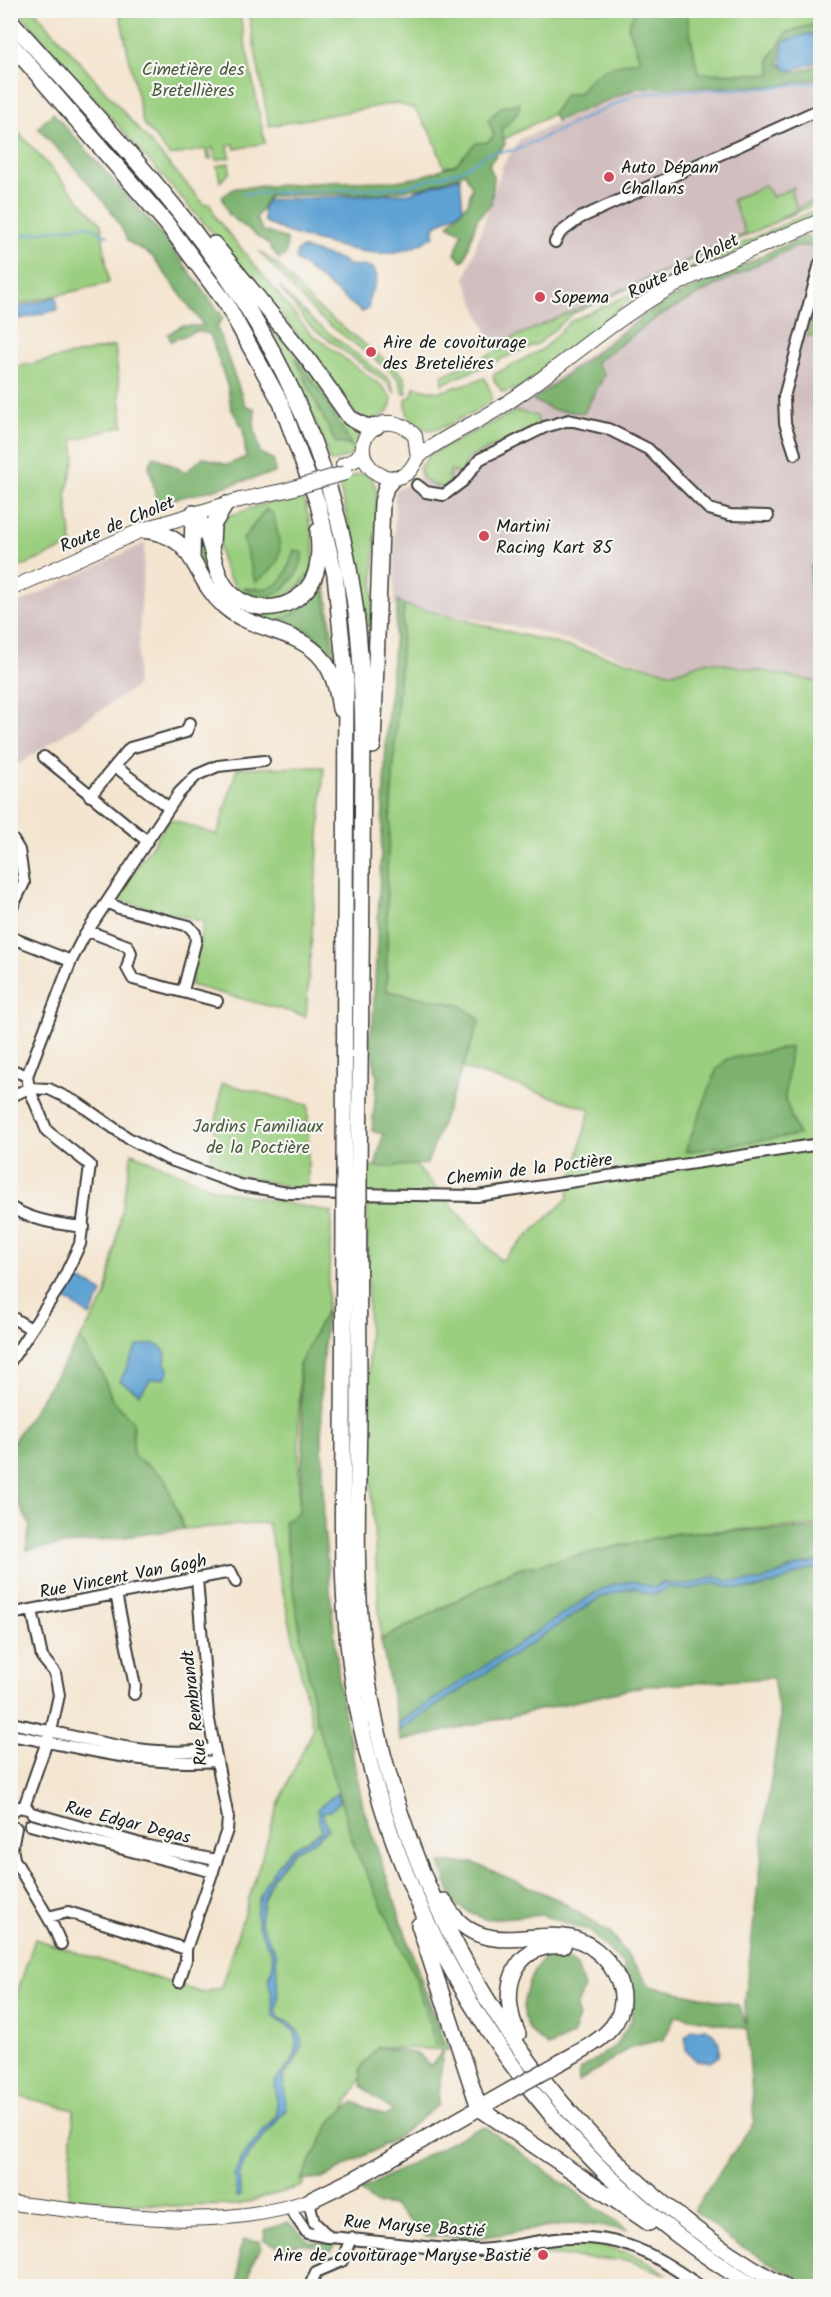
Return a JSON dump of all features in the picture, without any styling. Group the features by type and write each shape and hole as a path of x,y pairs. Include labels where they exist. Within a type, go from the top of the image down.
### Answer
{"highway":[{"path":"10,20 137,165 212,256 250,312 295,399 329,491 346,553 360,652 363,733 362,862 342,1521 346,1619 355,1691 370,1763 387,1820 435,1938 468,1997 503,2051 540,2100 610,2177 662,2223 709,2258"},
{"path":"10,43 167,224 226,303 244,331 281,403 314,493 333,566 346,681 352,1174"},
{"path":"137,165 204,232 243,277 307,358 350,418 365,426 376,427"},
{"path":"362,862 372,783 382,502 386,487 397,477"},
{"path":"193,513 204,528 217,573 233,595 258,607 273,608 288,604 302,596 316,573 319,549 314,493"},
{"path":"211,547 213,525 233,502"},
{"path":"192,558 193,513"},
{"path":"142,530 156,531 174,538 192,558 205,585 226,608 304,644 327,665 337,693 348,759"},
{"path":"351,1207 360,1616 378,1728 409,1838 441,1915 464,1961 489,2003 546,2083 614,2160 686,2223 739,2260 784,2286"},
{"path":"309,2201 356,2178 592,2043 614,2024 620,2009 620,1987 608,1961 589,1945 568,1937 496,1938 469,1929 450,1911 409,1838"},
{"path":"410,1881 418,1921 479,2108 640,2218 753,2286"},
{"path":"546,2083 518,2033 509,2009 512,1978 528,1956 542,1948 566,1946 587,1953 600,1964 612,1986 613,2000 605,2026 592,2043"}],"main road":[{"name":"Route de Cholet","path":"416,462 449,435 513,399 650,299 820,221"},
{"path":"383,423 398,423 415,436 416,462 397,477 381,476 372,470 363,450 368,434 376,427 383,423"},
{"name":"Route de Cholet","path":"415,436 430,439 449,435"},
{"name":"Route de Cholet","path":"344,469 363,450"},
{"name":"Route de Cholet","path":"10,589 142,530 193,513 344,469 372,470"},
{"path":"10,2204 212,2220 246,2217 289,2208 309,2201"}],"street":[{"path":"555,242 560,232 580,218 820,109"},
{"path":"795,454 785,423 784,397 820,263"},
{"path":"397,477 417,485 426,492 444,495 463,481 480,459 545,427 568,420 608,429 639,443 670,468 701,503 717,513 768,516"},
{"path":"416,462 417,485"},
{"path":"90,796 130,748 186,732 190,723"},
{"path":"44,757 147,841"},
{"path":"10,1362 60,1286 80,1244 84,1227 90,1166 50,1137 29,1088 27,1076 71,961 106,902 169,808 196,775 218,766 264,761"},
{"path":"116,767 169,808"},
{"path":"10,911 24,884 19,850 13,840"},
{"path":"106,902 119,908 189,926 195,933 196,940 183,991"},
{"path":"88,931 128,946 130,953 127,968 133,979 217,1001"},
{"path":"10,937 71,961"},
{"path":"10,1069 27,1076"},
{"name":"Chemin de la Poctière","path":"29,1088 38,1087 62,1094 142,1147 197,1171 240,1185 288,1193 477,1196 820,1144"},
{"path":"10,1096 29,1088"},
{"path":"10,1207 26,1216 49,1223 84,1227"},
{"path":"10,1316 31,1329"},
{"name":"Rue Vincent Van Gogh","path":"10,1614 231,1572 236,1582"},
{"name":"Rue Rembrandt","path":"179,1982 186,1949 227,1830 228,1818 213,1749 197,1579"},
{"path":"117,1594 135,1686 134,1694"},
{"path":"32,1610 42,1657 55,1673 59,1695 24,1829 13,1826 12,1848 14,1859 61,1944"},
{"path":"10,1723 131,1749 164,1752 213,1749"},
{"path":"10,1735 149,1761 216,1761"},
{"path":"10,1813 15,1808 28,1815"},
{"name":"Rue Edgar Degas","path":"28,1815 215,1866"},
{"path":"48,1917 68,1912 186,1949"},
{"name":"Rue Maryse Bastié","path":"309,2201 314,2222 328,2237"},
{"name":"Rue Maryse Bastié","path":"289,2208 307,2233 328,2237 470,2250 566,2238 602,2239 644,2250 700,2286"},
{"path":"310,2286 316,2272 342,2261 351,2238"},
{"path":"678,2286 687,2278"}],"shaded area":[{"path":"820,75 820,200 493,347 465,279 503,165 520,139 633,91 794,82"},
{"path":"820,228 820,682 708,661 673,673 534,630 394,605 395,490 420,479 418,466 446,443 523,403 656,304"},
{"path":"145,543 136,687 11,769 11,607"}],"green space":[{"path":"18,11 35,11 204,204 210,204 216,218 309,332 383,387 392,399 391,406 384,415 380,418 369,419 357,415 316,358 248,274"},
{"name":"Cimetière des Bretellières","path":"119,11 239,11 265,143 235,149 234,144 228,145 230,157 216,160 213,148 209,149 211,159 208,159 205,149 170,156 143,123"},
{"path":"248,11 646,11 646,66 456,164 444,167 432,135 415,109 396,103 269,126"},
{"path":"635,11 686,11 698,73 772,74 769,59 787,32 820,23 820,37 800,38 782,44 779,63 783,68 793,71 820,64 820,78 776,86 638,88 556,121 553,113 565,95 580,92 592,78 606,69 640,60 628,26"},
{"path":"685,11 820,11 820,23 787,32 772,74 698,79"},
{"path":"520,103 517,114 501,130 505,144 489,164 494,179 491,204 477,219 465,259 461,261 455,254 462,233 448,225 468,203 472,187 465,173 426,187 381,193 269,196 256,218 263,231 287,239 286,254 279,259 268,244 229,215 222,197 235,188 330,182 396,181 420,177 456,164 476,143 488,142 494,135 488,120 501,107"},
{"path":"53,113 164,237 223,317 217,327 245,405 255,409 254,424 260,453 274,460 275,473 201,493 157,501 149,465 154,456 186,472 203,457 227,465 246,457 243,429 231,408 228,388 210,334 196,331 171,341 168,334 181,326 204,326 152,256 127,241 121,227 101,198 38,128"},
{"path":"11,124 101,224 109,283 11,306"},
{"path":"229,163 230,172 220,182 217,166"},
{"path":"765,185 773,197 794,187 791,194 798,209 780,218 798,210 801,206 820,197 820,202 572,314 539,343 442,384 443,375 502,349 512,338 746,234 732,200"},
{"path":"820,208 820,215 627,302 557,361 517,389 503,393 494,380 493,375 543,349 571,321"},
{"path":"804,236 811,239 815,246 796,246 718,284 659,316 595,363 605,374 584,413 553,410 533,400 662,303"},
{"path":"259,251 278,265 313,304 400,372 405,379 407,393 404,394 399,380 390,371 318,316"},
{"path":"820,282 820,314 815,336 808,336"},
{"path":"279,287 312,320 390,380 395,393 388,384 310,326"},
{"path":"256,305 357,429 358,439 351,456 330,462 306,401"},
{"path":"115,346 123,426 73,440 75,458 66,495 72,545 18,568 10,529 11,368"},
{"path":"295,358 320,391 352,446 335,442"},
{"path":"485,378 492,395 491,401 469,416 432,430 418,426 408,416 406,399 412,396 414,387 439,392"},
{"path":"516,411 537,416 539,425 467,459 462,474 450,471 448,487 429,484 423,478 420,468 430,454"},
{"path":"363,473 372,478 377,491 371,647 356,552 338,481"},
{"path":"302,491 313,542 313,563 310,572 285,596 268,601 252,598 238,589 227,575 221,557 220,537 225,517"},
{"path":"266,509 274,515 280,554 273,568 255,582 243,539"},
{"path":"201,538 225,595 284,608 322,558 339,680 327,657 223,598 201,565 196,545"},
{"path":"294,550 303,553 302,561 295,576 284,589 269,596 260,596 243,588 265,588 279,583 287,571"},
{"path":"324,586 332,655 312,632 279,619 305,607"},
{"path":"398,600 404,605 387,871 387,991 460,1005 480,1020 427,1164 375,1168 383,1134 372,1131 377,1077 369,1038 373,1022 387,724"},
{"path":"404,605 673,673 708,661 820,682 820,1525 678,1533 514,1570 381,1640 371,1480 366,1167 415,1165 501,1261 567,1199 590,1109 462,1068 479,1019 460,1005 387,991 381,857"},
{"path":"324,767 306,1016 190,985 204,922 115,899 170,819 217,835 237,768"},
{"path":"790,1047 785,1099 798,1135 685,1152 717,1069 727,1059"},
{"name":"Jardins Familiaux de la Poctière","path":"222,1083 308,1105 308,1191 209,1169"},
{"path":"132,1153 215,1189 332,1212 327,1309 299,1365 299,1512 284,1522 291,1578 317,1723 449,2050 378,2047 302,2186 238,2205 172,2206 68,2198 74,2110 11,2094 11,2011 35,1939 202,1993 221,1987 279,1803 313,1728 268,1523 184,1529 164,1477 133,1455 133,1422 112,1399 101,1372 80,1339 106,1296"},
{"path":"327,1309 321,1381 324,1528 340,1691 363,1807 443,2045 436,2046 415,1977 355,1849 317,1723 294,1597 284,1522 299,1512 303,1445 299,1365"},
{"path":"80,1339 101,1372 112,1399 133,1422 133,1455 164,1477 184,1529 26,1550 30,1525 11,1490 11,1445"},
{"path":"820,1528 820,2286 810,2286 729,2239 694,2210 754,2122 747,2029 676,2015 664,2039 631,2047 578,2082 579,2071 616,2045 632,2019 624,1965 590,1931 542,1915 484,1919 454,1904 440,1863 474,1863 559,1900 611,1934 650,1986 739,2005 746,2025 745,2003 764,1827 780,1720 773,1678 644,1686 401,1741 381,1640 514,1570 678,1533"},
{"path":"564,1957 577,1966 584,1988 576,2008 579,2017 572,2036 548,2047 528,2027 524,2000 529,1981 544,1958"},
{"path":"378,2047 419,2054 430,2067 443,2051 438,2105 393,2140 322,2179 300,2181 333,2119 354,2102 385,2116 393,2112 362,2086 360,2069"},
{"path":"485,2127 628,2230 576,2223 477,2238 426,2236 393,2206 377,2204 359,2191 472,2131"},
{"path":"288,2222 310,2242 337,2243 331,2251 300,2243 289,2250 264,2240 265,2230"},
{"path":"243,2240 260,2241 262,2248 253,2260 247,2286 239,2286 239,2254"},
{"path":"583,2243 628,2253 668,2275 630,2261 528,2254 529,2250"}],"water":[{"path":"806,34 820,35 820,61 790,71 782,65 783,42"},
{"path":"460,177 463,209 434,227 434,236 421,244 395,252 370,252 343,248 295,235 264,221 263,208 268,200 409,193"},
{"path":"302,248 342,260 348,265 372,267 377,278 369,296 368,309 362,312 296,260 297,251"},
{"path":"56,297 58,310 11,321 11,309"},
{"path":"811,566 820,566 820,590 810,589"},
{"path":"77,1280 94,1286 102,1293 90,1316 64,1298 71,1283"},
{"path":"159,1345 166,1353 165,1364 169,1369 165,1378 151,1379 140,1394 120,1381 137,1346"},
{"path":"820,1561 820,1568 808,1569 780,1582 752,1589 734,1588 716,1582 689,1590 669,1587 656,1594 647,1594 634,1587 601,1597 400,1730 398,1723 598,1591 613,1584 634,1581 654,1588 662,1583 688,1585 716,1576 727,1581 760,1581 800,1565"},
{"path":"337,1793 339,1802 331,1811 322,1812 328,1829 316,1840 293,1852 272,1878 263,1902 260,1922 276,1954 278,2002 276,2009 279,2018 297,2030 302,2044 296,2059 283,2076 286,2109 244,2162 239,2176 241,2196 237,2197 234,2176 240,2160 277,2114 275,2081 290,2065 296,2049 295,2032 273,2016 268,1980 273,1964 270,1951 258,1925 258,1905 265,1885 283,1858 321,1831 317,1809"},
{"path":"706,2028 716,2037 720,2047 719,2056 710,2062 695,2060 686,2050 685,2037 691,2030"}],"waterway":[{"path":"243,194 404,187 462,170 489,153 516,150 635,95 664,91 768,88 820,82"},
{"path":"10,237 87,225 108,236"}],"place":[{"name":"Auto Dépann Challans","path":"609,177"},
{"name":"Sopema","path":"540,297"},
{"name":"Aire de covoiturage des Breteliéres","path":"371,352"},
{"name":"Martini Racing Kart 85","path":"484,536"},
{"name":"Aire de covoiturage Maryse Bastié","path":"543,2255"}]}
